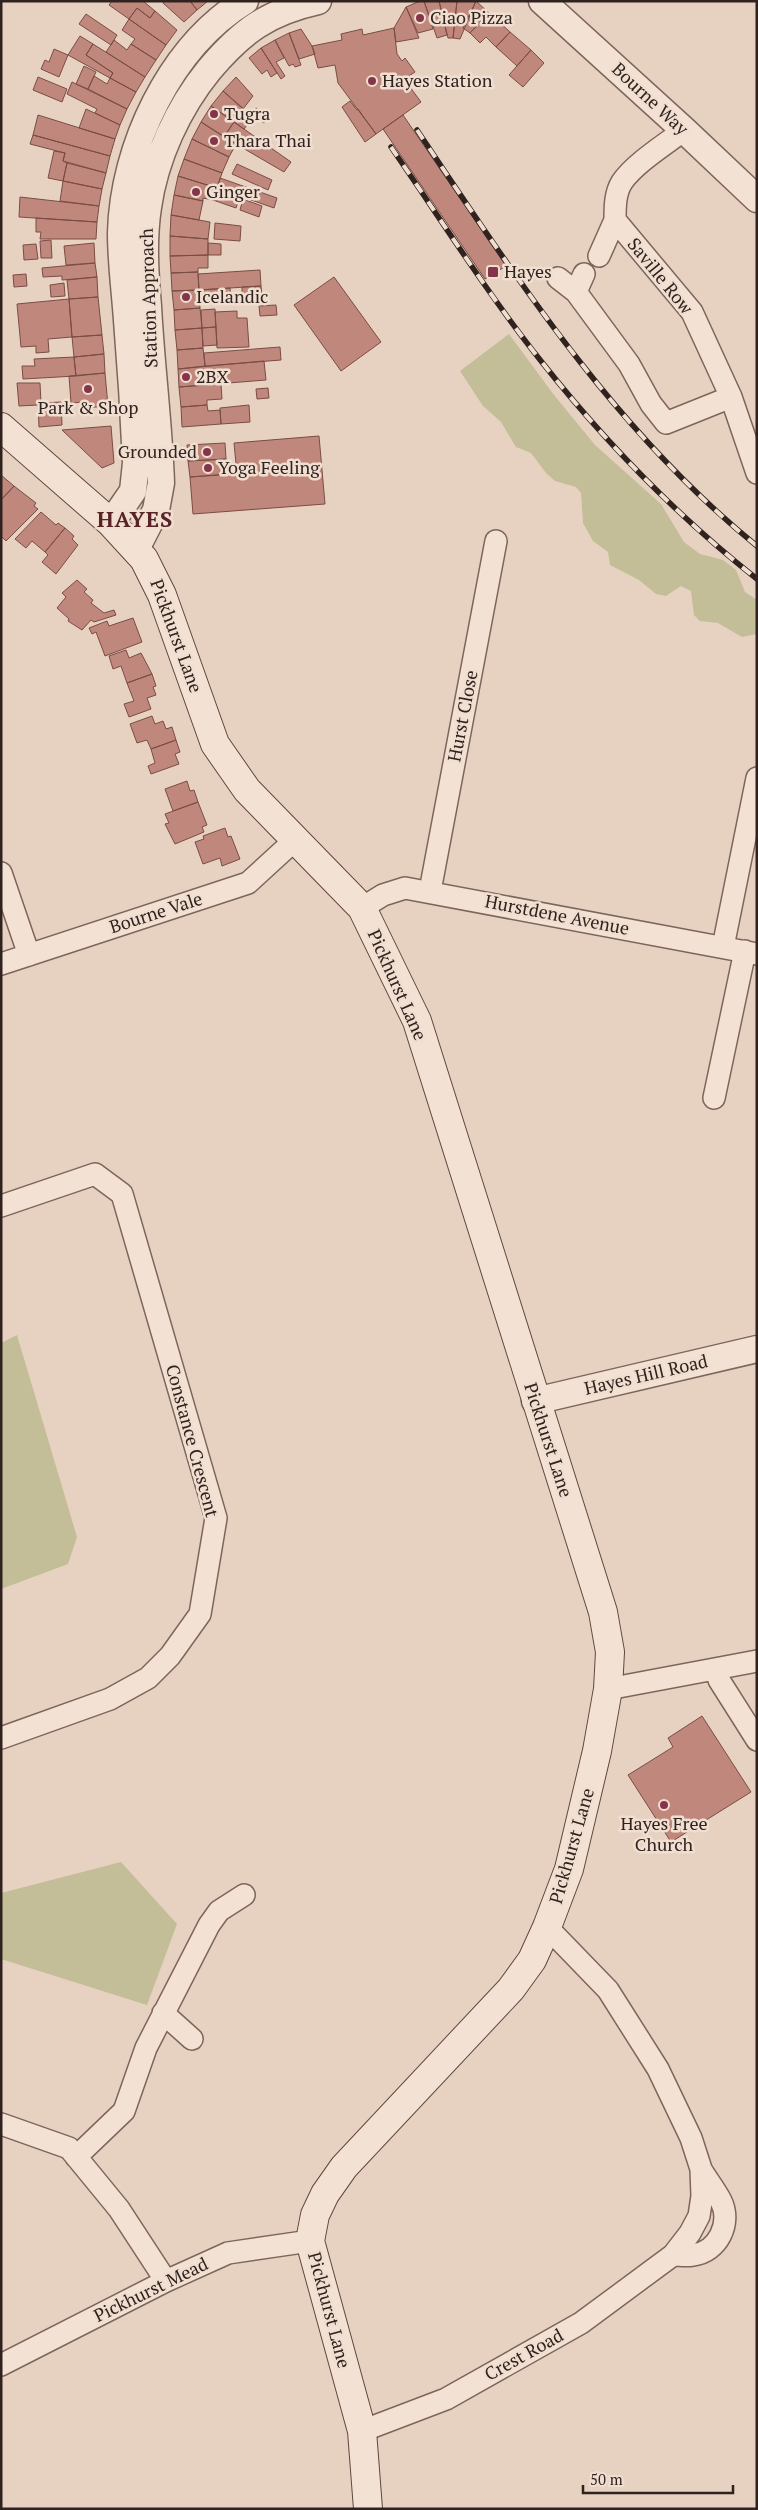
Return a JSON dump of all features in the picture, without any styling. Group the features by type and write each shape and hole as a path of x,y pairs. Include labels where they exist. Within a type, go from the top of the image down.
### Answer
{"main road":[{"name":"Pickhurst Lane","path":"1,427 111,523 136,549 152,570 215,744 247,790 362,908 417,1021 603,1612 610,1652 608,1689 597,1751 571,1859 548,1928 532,1960 510,1989 462,2044 344,2167 326,2194 315,2216 310,2242 362,2431 368,2509"}],"street":[{"name":"Station Approach","path":"111,523 133,491 136,464 122,247 127,187 140,140 162,89 208,28 244,1"},
{"name":"Station Approach","path":"136,549 156,510 161,483 145,267 148,206 157,168 174,127 195,89 237,39 274,14 318,1"},
{"name":"Bourne Way","path":"542,1 757,199"},
{"name":"Saville Row","path":"684,130 633,170 622,183 615,201 616,220 692,312 730,397 757,473"},
{"path":"599,256 616,220"},
{"path":"558,278 580,283 651,404 666,423 730,397"},
{"name":"Hurst Close","path":"430,891 496,542"},
{"path":"723,947 757,778"},
{"name":"Bourne Vale","path":"1,964 248,883 296,840"},
{"path":"1,873 30,955"},
{"name":"Hurstdene Avenue","path":"362,908 383,895 405,888 430,891 751,953"},
{"path":"714,1098 751,953"},
{"name":"Constance Crescent","path":"1,1206 94,1174 122,1194 216,1518 200,1614 170,1656 148,1678 110,1699 1,1738"},
{"name":"Hayes Hill Road","path":"536,1401 757,1349"},
{"path":"608,1689 757,1661"},
{"path":"717,1670 719,1680 757,1740"},
{"path":"76,2157 124,2111 146,2048 219,1911 244,1895"},
{"name":"Crest Road","path":"548,1928 608,1990 658,2069 691,2138 702,2169 721,2202 726,2219 721,2234 711,2248 694,2255 673,2255"},
{"path":"163,2013 192,2039"},
{"path":"1,2124 69,2148 119,2209 166,2281"},
{"name":"Crest Road","path":"362,2431 446,2399 581,2323 673,2255 690,2233 698,2216 702,2196 702,2169"},
{"name":"Pickhurst Mead","path":"1,2365 166,2281 228,2253 310,2242"}],"shaded area":[{"path":"509,334 554,395 595,445 661,504 684,542 700,554 723,560 736,570 745,592 757,600 757,634 742,637 718,623 700,621 694,615 691,591 681,586 666,596 656,594 639,580 610,565 608,552 593,541 583,523 581,493 576,487 555,481 546,473 531,453 516,447 501,422 483,406 460,371"},
{"path":"17,1335 77,1537 68,1564 1,1589 1,1343"},
{"path":"121,1862 177,1924 147,2005 1,1959 1,1893"}],"building":[{"path":"112,1 143,1 155,11 150,18 137,8 129,19 109,5"},
{"path":"164,1 190,1 197,10 184,22 163,3"},
{"path":"190,1 208,1 197,10"},
{"name":"Ciao Pizza","path":"424,1 433,29 418,33 406,7"},
{"path":"424,1 439,1 447,35 437,38"},
{"path":"439,1 457,1 453,38 448,38"},
{"path":"457,1 476,1 460,39 453,38"},
{"path":"476,1 489,13 470,33 463,28"},
{"path":"406,7 419,38 396,42 394,28"},
{"path":"137,8 150,18 155,11 177,30 166,45 129,19"},
{"path":"489,13 510,32 496,47 486,37 480,43 470,33"},
{"path":"86,14 117,35 111,45 79,24"},
{"path":"129,19 166,45 156,60 131,44 135,39 122,30"},
{"name":"Hayes Station","path":"394,28 397,54 402,61 405,58 415,72 404,79 421,102 376,134 338,83 335,65 318,68 312,46 342,40 341,34 362,29 363,35"},
{"path":"301,29 315,54 299,59 289,33"},
{"path":"510,32 531,50 517,66 496,47"},
{"path":"289,33 301,65 295,67 293,64 289,66 275,40"},
{"path":"80,36 93,44 86,55 113,73 110,78 68,55"},
{"path":"114,40 127,50 131,44 156,60 145,77 106,52"},
{"path":"275,40 284,58 276,62 285,76 281,79 261,48"},
{"path":"93,44 145,77 136,92 110,78 113,73 86,55"},
{"path":"261,48 277,73 271,77 267,70 262,74 249,58"},
{"path":"54,49 68,55 59,77 41,69 45,60 49,62"},
{"path":"531,50 544,63 523,87 509,75"},
{"path":"84,66 96,72 88,89 76,84"},
{"path":"94,76 107,84 110,78 136,92 127,109 88,89"},
{"path":"38,77 67,89 62,102 33,90"},
{"path":"236,77 253,96 243,109 223,91"},
{"path":"72,82 127,109 120,125 95,113 97,109 67,94"},
{"path":"223,91 253,117 244,129 211,106"},
{"path":"350,101 376,134 365,142 342,107"},
{"name":"Tugra","path":"211,106 234,122 224,137 201,122"},
{"path":"256,108 268,116 264,123 252,114"},
{"path":"86,109 120,125 115,139 79,128"},
{"path":"38,115 115,139 110,156 33,135"},
{"path":"403,115 506,266 485,279 383,129"},
{"name":"Thara Thai","path":"201,122 236,144 229,157 192,139"},
{"path":"234,122 291,162 284,172 224,137"},
{"path":"33,135 110,156 106,173 63,161 65,153 30,144"},
{"path":"192,139 229,157 222,173 184,159"},
{"path":"54,151 65,153 63,161 67,163 63,181 48,178"},
{"path":"184,159 222,173 217,188 178,176"},
{"path":"67,163 106,173 102,189 63,181"},
{"path":"237,164 272,180 268,190 232,174"},
{"name":"Ginger","path":"178,176 217,188 213,200 203,198 203,201 174,195"},
{"path":"220,178 277,198 274,208 217,188"},
{"path":"63,181 102,189 99,206 60,201"},
{"path":"217,188 240,196 236,208 213,200"},
{"path":"174,195 203,201 199,220 171,215"},
{"path":"20,197 99,206 97,222 19,217"},
{"path":"243,199 262,206 259,217 240,210"},
{"path":"171,215 210,222 208,239 170,236"},
{"path":"36,218 97,222 96,239 40,239 41,232 36,232"},
{"path":"215,223 241,226 240,241 214,239"},
{"path":"170,236 208,239 208,255 170,256"},
{"path":"51,240 52,258 41,258 40,241"},
{"path":"94,243 95,263 66,265 64,246"},
{"path":"208,243 221,244 221,255 208,255"},
{"path":"36,244 38,259 24,260 23,245"},
{"path":"208,255 208,268 198,268 198,272 171,273 170,256"},
{"path":"95,263 97,277 62,280 62,276 43,277 42,268"},
{"path":"260,270 261,286 199,290 198,274"},
{"path":"198,272 199,290 172,291 171,273"},
{"path":"26,274 27,286 14,287 13,275"},
{"path":"97,277 98,297 69,299 67,280"},
{"path":"334,277 381,342 341,371 294,305"},
{"path":"64,283 65,296 51,297 50,285"},
{"path":"261,286 262,295 242,296 242,287"},
{"path":"230,288 231,302 200,303 199,290"},
{"name":"Icelandic","path":"199,290 200,308 174,310 172,291"},
{"path":"98,297 102,335 72,337 69,299"},
{"path":"69,299 72,337 48,339 49,352 36,353 36,346 21,347 17,304"},
{"path":"276,305 277,315 260,316 259,306"},
{"path":"200,308 202,328 175,330 174,310"},
{"path":"215,309 216,327 202,328 201,310"},
{"path":"237,311 237,318 247,318 249,347 217,348 215,312"},
{"path":"216,327 217,345 203,346 202,328"},
{"path":"202,328 203,348 177,350 175,330"},
{"path":"102,335 104,354 74,357 72,337"},
{"path":"280,347 281,360 205,366 204,353"},
{"path":"203,348 205,366 178,369 177,350"},
{"path":"104,354 105,373 76,376 74,357"},
{"path":"74,357 76,376 23,379 22,366 35,366 34,359"},
{"path":"264,361 266,380 179,387 178,369"},
{"name":"Park & Shop","path":"105,373 108,406 84,408 84,402 71,403 69,376"},
{"path":"17,383 40,383 41,403 61,402 62,425 39,427 38,405 19,406"},
{"path":"221,384 222,399 207,400 207,405 181,407 179,387"},
{"path":"268,388 269,398 257,399 256,389"},
{"path":"207,405 208,411 220,410 221,424 182,427 181,407"},
{"path":"249,405 250,422 221,424 220,408"},
{"path":"111,426 114,463 102,468 62,430"},
{"path":"319,436 325,504 193,514 190,477 237,474 234,443"},
{"name":"Grounded","path":"225,443 226,459 188,461 187,445"},
{"name":"Yoga Feeling","path":"226,459 228,474 190,477 188,461"},
{"path":"1,475 14,486 1,500"},
{"path":"14,486 36,503 34,506 38,509 6,541 1,536 1,500"},
{"path":"41,512 56,525 58,523 65,528 45,552 32,541 26,548 15,539"},
{"path":"65,528 74,536 72,539 78,545 56,574 42,562 48,555 45,552"},
{"path":"77,580 87,589 84,592 93,600 91,603 104,613 114,610 116,615 94,622 91,620 82,630 68,621 69,619 57,608 66,597 62,593"},
{"path":"133,618 142,642 105,656 96,632 92,634 89,628 107,621 109,626"},
{"path":"126,650 129,658 141,653 152,674 127,683 121,666 113,669 109,656"},
{"path":"152,674 156,686 153,687 156,695 147,698 151,709 129,717 124,704 134,701 127,683"},
{"path":"152,716 155,724 163,721 166,729 172,727 176,740 151,749 147,740 137,743 130,724"},
{"path":"176,740 180,752 175,754 179,764 151,774 148,766 155,763 151,749"},
{"path":"187,781 190,791 194,790 198,802 173,811 165,789"},
{"path":"198,802 207,825 202,827 204,832 175,844 165,824 169,823 165,814"},
{"path":"225,828 228,837 231,836 240,859 222,866 220,858 203,864 195,842 204,839 203,836"},
{"path":"702,1716 751,1792 671,1842 628,1775 673,1747 668,1738"}],"railway":[{"path":"417,130 531,297 614,404 658,454 706,502 757,546"},
{"path":"391,147 502,309 565,391 616,449 670,503 727,555 757,579"}],"place":[{"name":"Ciao Pizza","path":"420,18"},
{"name":"Hayes Station","path":"372,81"},
{"name":"Tugra","path":"214,114"},
{"name":"Thara Thai","path":"214,141"},
{"name":"Ginger","path":"196,192"},
{"name":"Hayes","path":"493,272"},
{"name":"Icelandic","path":"186,297"},
{"name":"2BX","path":"186,377"},
{"name":"Park & Shop","path":"88,389"},
{"name":"Grounded","path":"207,452"},
{"name":"Yoga Feeling","path":"208,468"},
{"name":"Hayes Free Church","path":"664,1805"}],"district":[{"name":"HAYES","path":"135,519"}]}
